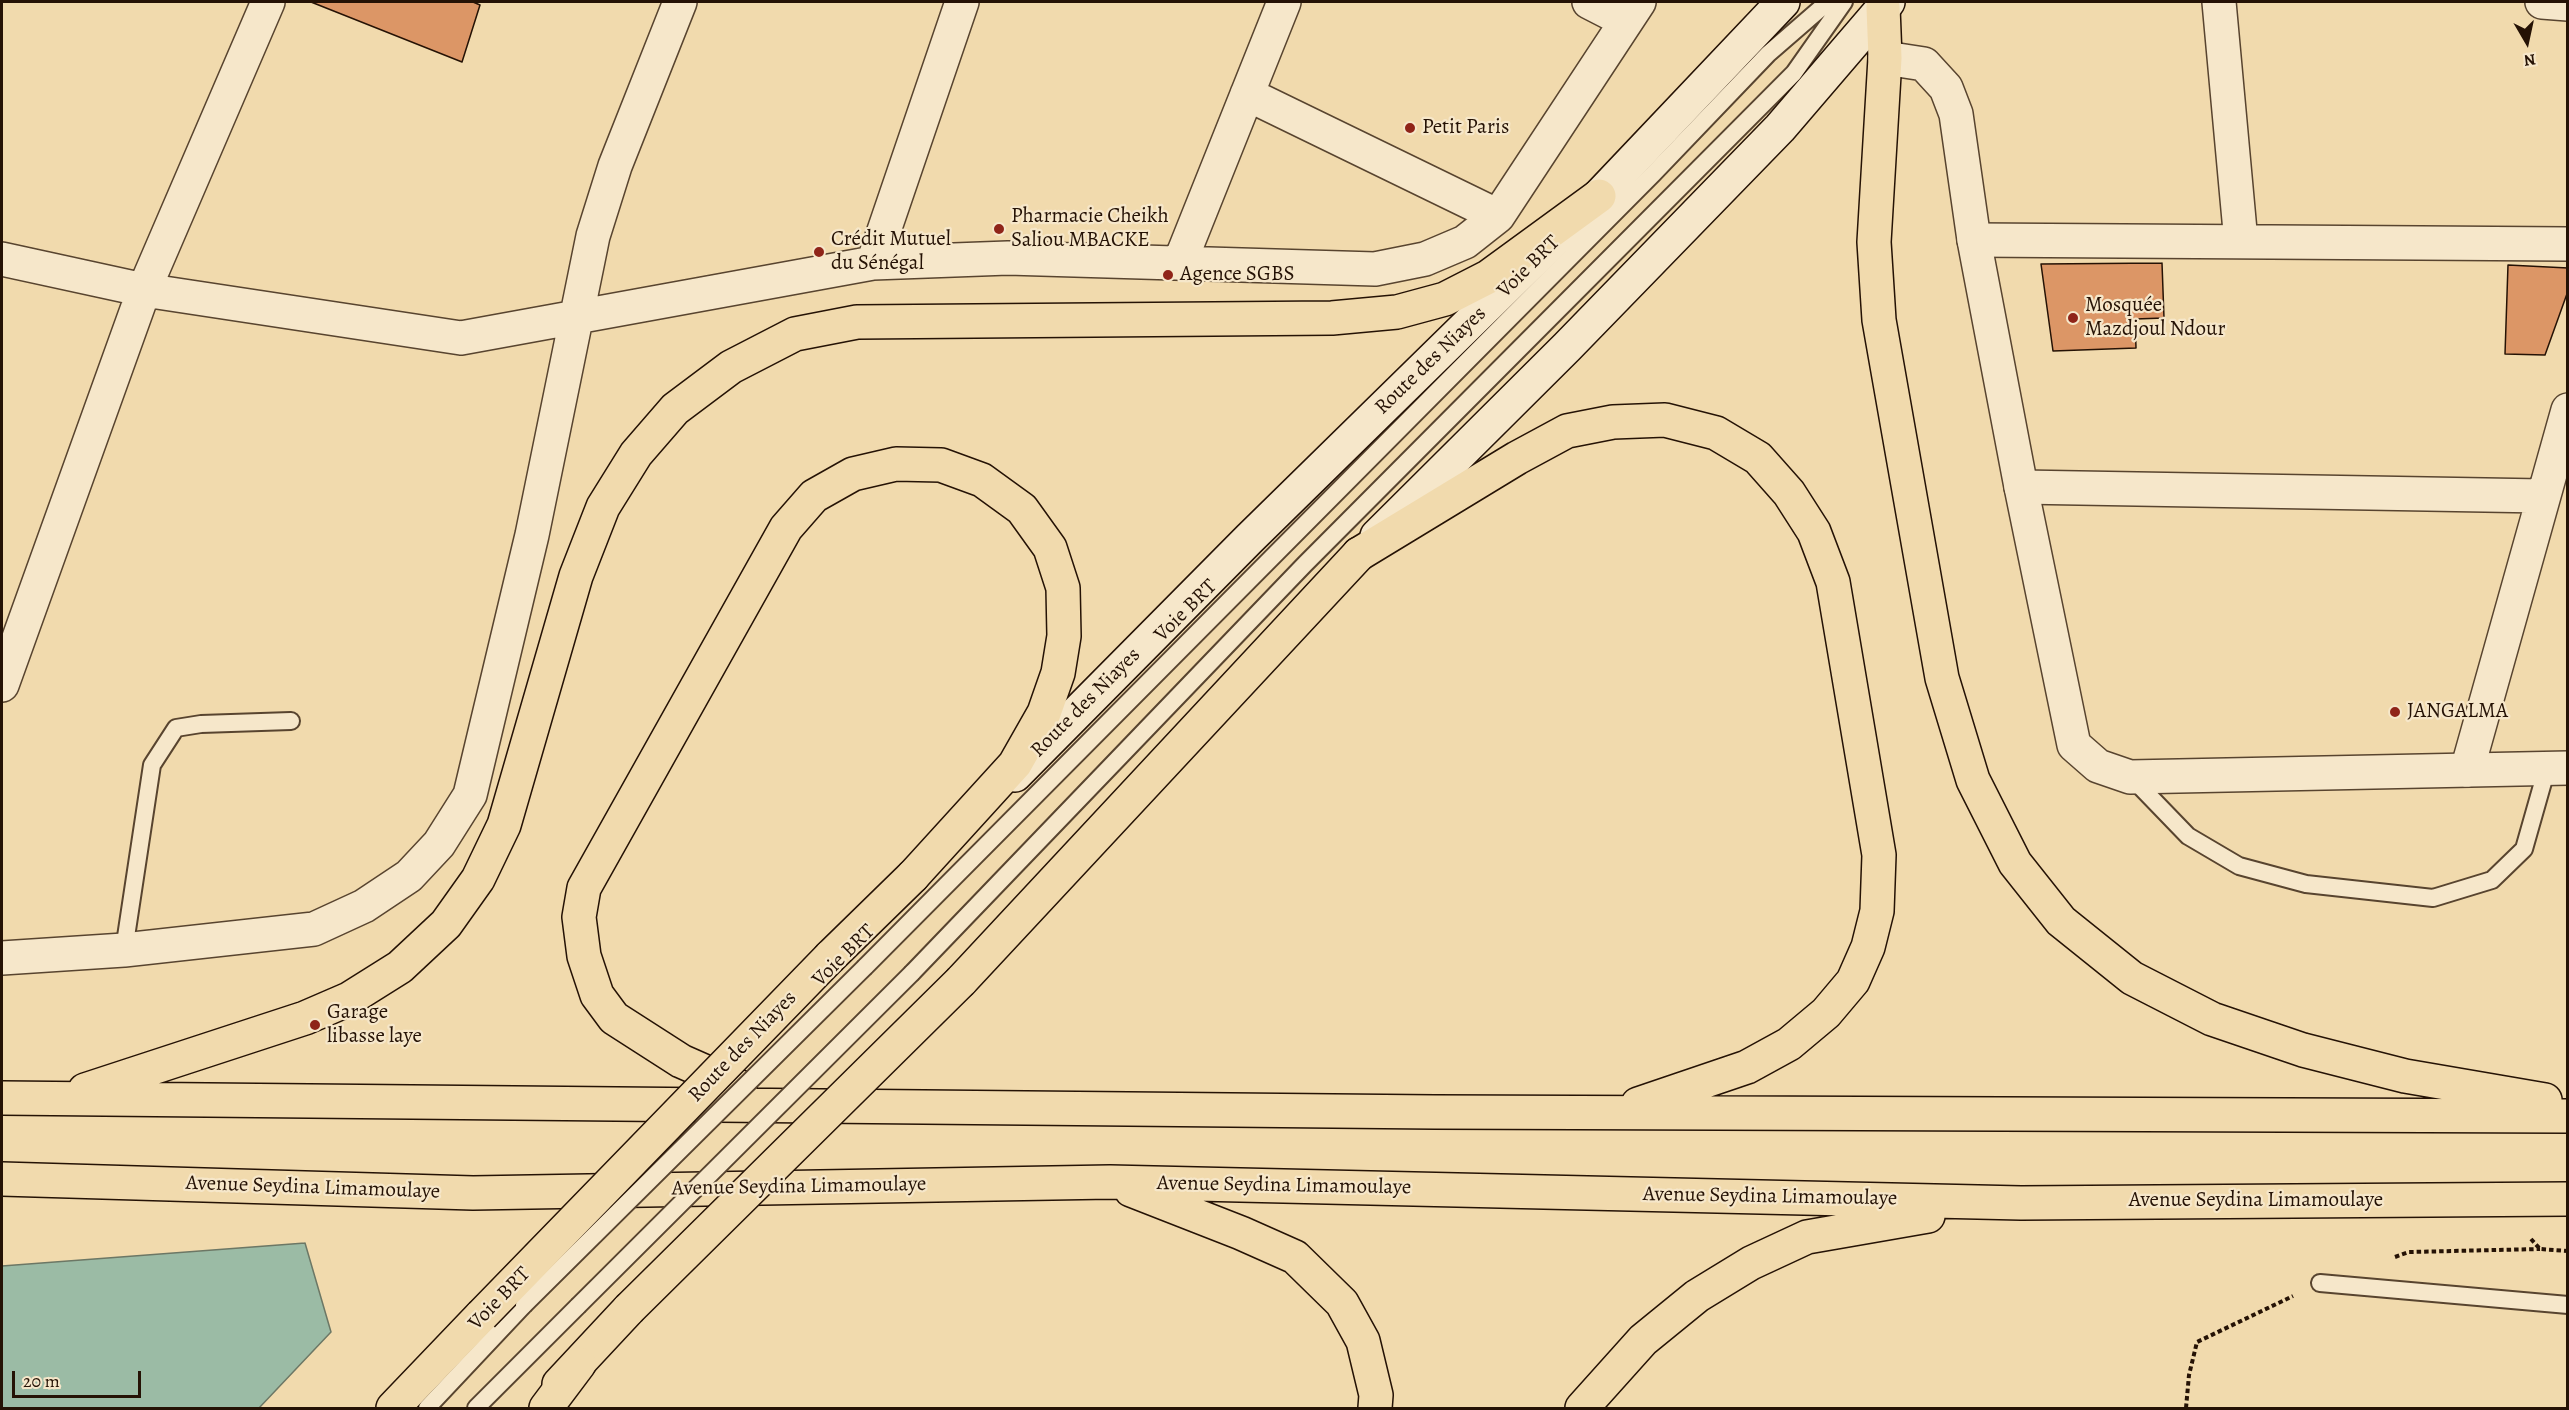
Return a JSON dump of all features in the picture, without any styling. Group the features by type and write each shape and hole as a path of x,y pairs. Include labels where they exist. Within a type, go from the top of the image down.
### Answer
{"main road":[{"path":"1886,4 1874,243 1879,320 1942,678 1973,780 2015,864 2061,921 2132,978 2212,1019 2303,1050 2405,1076 2568,1104"},
{"path":"58,1099 305,1018 349,999 400,967 446,924 478,879 504,825 576,576 603,507 636,454 675,409 731,367 795,334 857,322 1332,318 1397,312 1445,299 1488,277 1599,196"},
{"path":"534,1408 629,1310 961,981 1359,554 1507,464 1567,431 1613,422 1665,420 1716,433 1758,458 1789,493 1814,532 1833,582 1879,855 1877,911 1868,947 1853,981 1826,1013 1789,1044 1747,1067 1614,1112"},
{"path":"780,1105 681,1061 614,1018 597,995 584,956 579,917 584,888 786,528 814,496 853,474 896,464 941,465 982,480 1022,509 1050,548 1063,588 1064,636 1058,673 1044,713 1015,764 913,876"},
{"name":"Route des Niayes","path":"393,1408 830,957 913,876"},
{"path":"2,1098 1614,1112 2568,1116"},
{"name":"Avenue Seydina Limamoulaye","path":"2,1179 473,1193 1110,1182 2021,1203 2568,1199"},
{"path":"1110,1182 1241,1233 1295,1257 1342,1303 1363,1341 1376,1395 1375,1408"},
{"path":"1582,1408 1643,1340 1697,1296 1751,1263 1807,1237 1864,1226 2021,1203"},
{"path":"546,1408 579,1364"}],"street":[{"path":"2,685 144,290 268,2"},
{"path":"2,958 124,950 314,929 364,906 409,876 439,844 470,795 532,535 593,236 615,166 680,2"},
{"path":"873,263 962,2"},
{"path":"1180,261 1284,2"},
{"path":"2,259 144,290 461,338 873,263 1008,258 1180,261 1375,269 1425,259 1465,242 1498,216 1632,11 1589,2"},
{"name":"Route des Niayes","path":"913,876 1249,539 1599,196 1783,2"},
{"path":"2219,2 2241,242"},
{"path":"2542,2 2568,4"},
{"path":"1359,554 1567,347 1772,136 1886,4"},
{"path":"1885,58 1924,64 1946,88 1956,114 1974,240 2021,487 2074,745 2098,766 2130,777 2557,768"},
{"path":"1247,94 1498,216"},
{"path":"1974,240 2568,244"},
{"path":"2467,770 2568,410"},
{"path":"2021,487 2543,496"}],"lane":[{"name":"Voie BRT","path":"427,1408 524,1305 865,967 1653,174 1768,54 1828,2"},
{"path":"476,1408 912,973 1297,573 1794,73 1844,2"},
{"path":"124,950 152,765 176,728 201,724 291,721"},
{"path":"2130,777 2188,836 2239,866 2306,884 2433,897 2492,880 2524,849 2557,768"},
{"path":"2320,1283 2568,1305"}],"path":[{"path":"2387,1260 2409,1252 2540,1249"},
{"path":"2187,1408 2189,1376 2197,1342 2320,1283"}],"shaded area":[{"path":"305,1243 331,1332 259,1408 2,1408 2,1266"}],"building":[{"path":"311,2 473,2 480,5 462,62"},
{"path":"2162,263 2164,318 2135,319 2136,348 2053,351 2041,264"},
{"path":"2508,265 2568,268 2568,291 2545,355 2505,354"}],"place":[{"name":"Petit Paris","path":"1410,128"},
{"name":"Pharmacie Cheikh Saliou MBACKE","path":"999,229"},
{"name":"Crédit Mutuel du Sénégal","path":"819,252"},
{"name":"Agence SGBS","path":"1168,275"},
{"name":"Mosquée Mazdjoul Ndour","path":"2073,318"},
{"name":"JANGALMA","path":"2395,712"},
{"name":"Garage libasse laye","path":"315,1025"}]}
